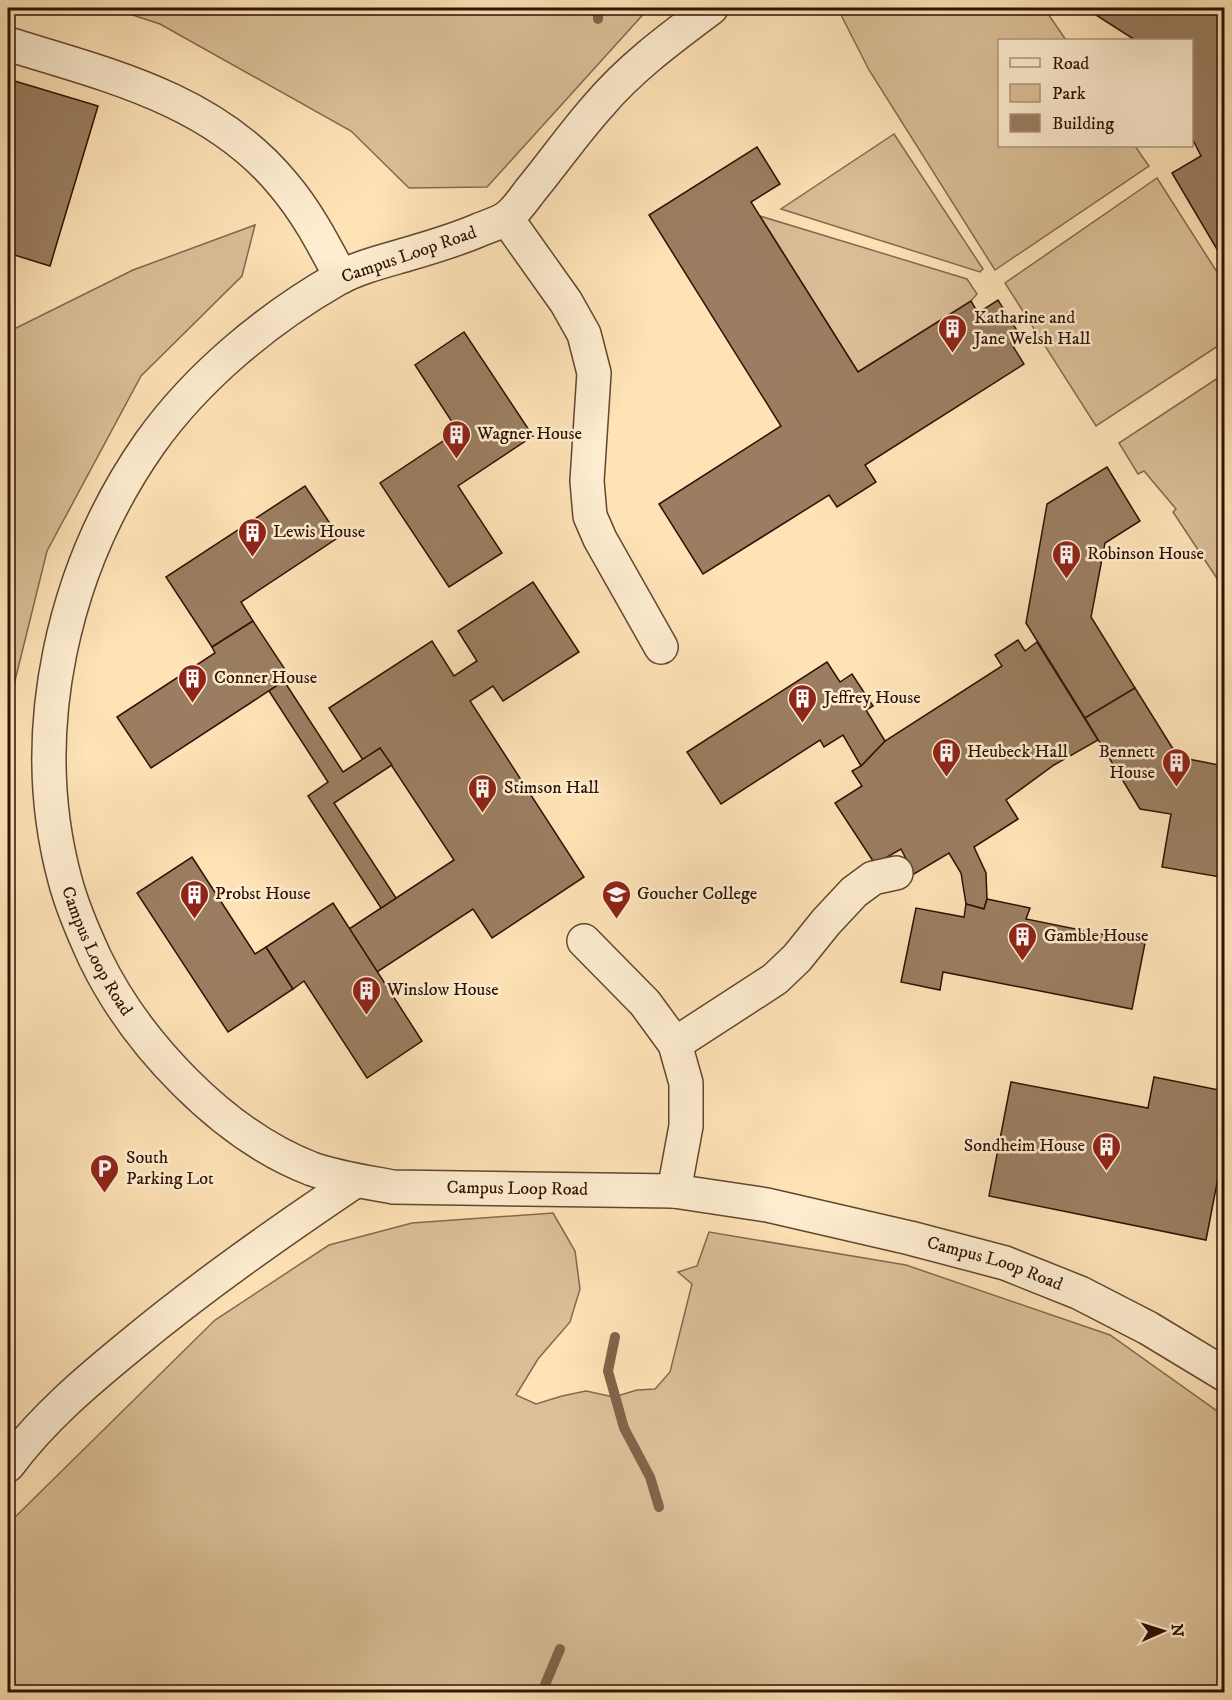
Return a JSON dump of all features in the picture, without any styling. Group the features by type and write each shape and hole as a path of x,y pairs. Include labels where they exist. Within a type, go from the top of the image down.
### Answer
{"street":[{"name":"Campus Loop Road","path":"711,8 649,55 624,78 597,106 507,219 450,242 371,265 341,277 306,298 233,354 191,393 153,440 125,481 83,569 69,614 54,693 50,784 64,879 78,921 100,967 139,1028 192,1090 246,1132 311,1168 355,1181 393,1187 674,1191 778,1208 910,1238 1005,1263 1080,1293 1148,1328 1224,1374"},
{"path":"8,44 156,92 197,112 233,136 261,161 289,192 302,209 341,277"},
{"path":"507,219 566,302 584,334 594,373 587,481 590,516 600,539 661,647"},
{"path":"675,1044 775,979 798,958 826,922 854,892 873,878 896,873"},
{"path":"585,941 645,1003 675,1044 686,1083 686,1126 674,1191"},
{"path":"8,1465 25,1444 86,1382 164,1317 276,1234 355,1181"}],"green space":[{"path":"111,8 649,8 487,187 409,188 351,131 160,24"},
{"path":"842,8 1044,8 1065,39 998,39 998,147 1136,147 1149,166 995,270 869,70 839,11"},
{"path":"894,134 983,269 980,272 781,209"},
{"path":"1157,178 1224,283 1224,342 1096,426 1005,283"},
{"path":"760,216 967,279 977,294 971,301 858,372"},
{"path":"255,225 242,276 141,376 47,551 8,709 8,332 133,270"},
{"path":"1224,374 1224,589 1173,512 1176,509 1144,471 1138,474 1119,443"},
{"path":"553,1213 575,1251 580,1289 570,1322 538,1359 516,1395 536,1404 586,1391 614,1397 637,1390 655,1389 670,1372 692,1284 678,1272 697,1266 709,1232 906,1265 1110,1335 1224,1416 1224,1692 8,1692 8,1524 215,1320 329,1245 412,1223"}],"building":[{"path":"1085,8 1224,8 1224,247 1218,251 1172,173 1201,156 1193,140 1193,39 1133,39"},
{"path":"8,79 98,106 50,266 8,253"},
{"name":"Katharine and Jane Welsh Hall","path":"757,147 780,184 751,202 858,372 971,301 978,313 998,300 1021,337 1011,343 1024,364 865,465 876,482 837,507 829,495 703,574 659,504 781,426 649,215"},
{"name":"Wagner House","path":"464,332 533,436 458,486 502,553 449,587 380,483 458,431 415,365"},
{"name":"Robinson House","path":"1107,467 1140,521 1105,543 1091,617 1135,688 1085,718 1026,623 1047,504"},
{"name":"Lewis House","path":"305,486 339,537 241,602 253,621 212,647 166,577"},
{"name":"Stimson Hall","path":"533,582 579,652 503,701 493,686 470,701 584,877 492,938 473,909 377,972 349,929 454,860 380,748 363,760 329,708 432,641 454,676 477,661 458,631"},
{"name":"Conner House","path":"253,621 290,677 151,768 117,717 215,653 212,647"},
{"name":"Heubeck Hall","path":"1018,640 1025,651 1037,642 1098,740 1054,765 1006,800 1018,819 974,847 986,873 987,899 984,909 966,904 961,873 949,853 914,874 901,849 875,864 835,803 862,786 852,771 861,766 885,741 1002,666 995,655"},
{"name":"Jeffrey House","path":"827,662 840,682 852,674 873,706 866,710 885,741 861,766 843,735 824,747 820,740 721,804 687,752"},
{"path":"284,681 343,772 380,748 392,765 334,803 396,898 381,908 308,796 328,782 269,691"},
{"name":"Bennett House","path":"1135,688 1178,757 1224,766 1224,850 1220,877 1162,867 1171,814 1140,809 1085,718"},
{"name":"Probst House","path":"192,857 255,954 266,947 293,989 228,1032 137,893"},
{"name":"Gamble House","path":"987,899 1030,908 1026,919 1145,943 1132,1009 943,972 940,990 901,982 916,908 964,917 966,904 984,909"},
{"name":"Winslow House","path":"333,903 422,1041 367,1078 304,981 293,989 266,947"},
{"name":"Sondheim House","path":"1154,1077 1224,1091 1219,1123 1224,1125 1224,1147 1206,1240 989,1196 1011,1082 1148,1108"}],"waterway":[{"path":"598,8 598,19"},
{"path":"615,1337 608,1371 624,1428 650,1477 659,1507"},
{"path":"542,1692 560,1649"}],"place":[{"name":"Katharine and Jane Welsh Hall","path":"953,354"},
{"name":"Wagner House","path":"456,460"},
{"name":"Lewis House","path":"252,558"},
{"name":"Robinson House","path":"1066,580"},
{"name":"Conner House","path":"193,704"},
{"name":"Jeffrey House","path":"803,724"},
{"name":"Heubeck Hall","path":"946,778"},
{"name":"Bennett House","path":"1176,788"},
{"name":"Stimson Hall","path":"483,814"},
{"name":"Probst House","path":"194,920"},
{"name":"Goucher College","path":"616,920"},
{"name":"Gamble House","path":"1023,962"},
{"name":"Winslow House","path":"366,1016"},
{"name":"Sondheim House","path":"1106,1172"},
{"name":"South Parking Lot","path":"105,1194"}]}
